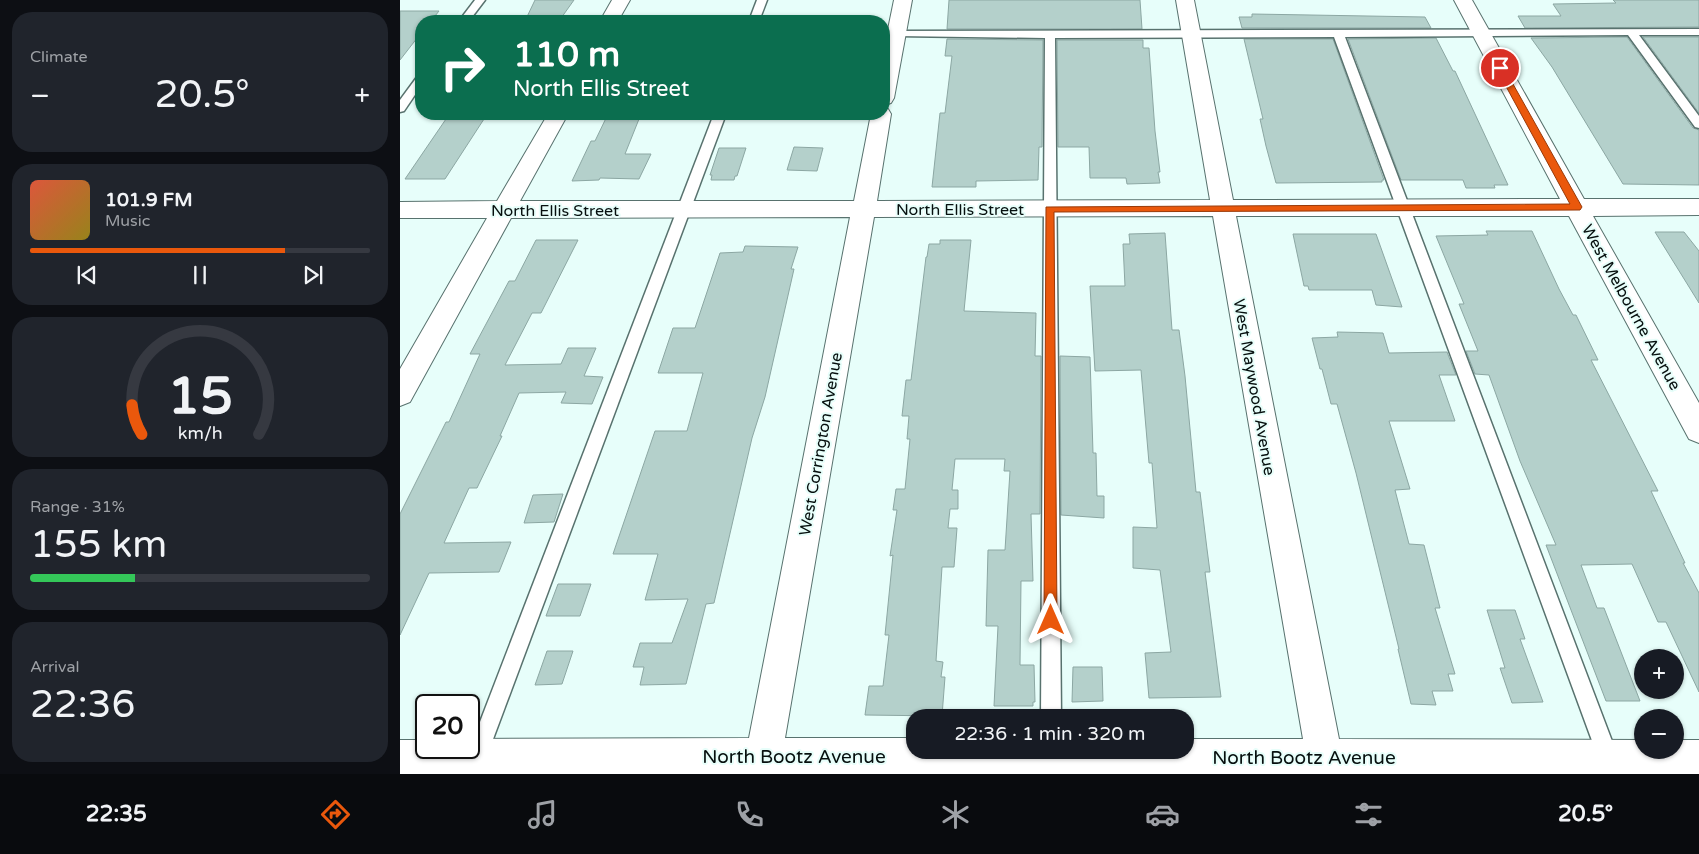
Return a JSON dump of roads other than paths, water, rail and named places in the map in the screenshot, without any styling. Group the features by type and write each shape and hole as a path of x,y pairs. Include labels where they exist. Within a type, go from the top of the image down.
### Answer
{"street":[{"path":"612,15 621,0"},
{"path":"890,68 903,0"},
{"name":"West Maywood Avenue","path":"1185,0 1326,766"},
{"name":"West Melbourne Avenue","path":"1463,0 1699,430"},
{"path":"400,394 555,120"},
{"name":"West Corrington Avenue","path":"762,765 862,209 880,120"},
{"name":"North Ellis Street","path":"400,210 1699,207"},
{"name":"North Bootz Avenue","path":"400,758 473,766 762,765 1051,760 1326,766 1608,757 1699,758"}],"lane":[{"path":"469,15 480,0"},
{"path":"756,15 762,0"},
{"path":"1632,32 1699,124"},
{"path":"897,33 1050,35 1699,32"},
{"path":"1338,33 1608,757"},
{"path":"1050,35 1051,709"},
{"path":"400,108 415,87"},
{"path":"473,766 718,120"}]}
